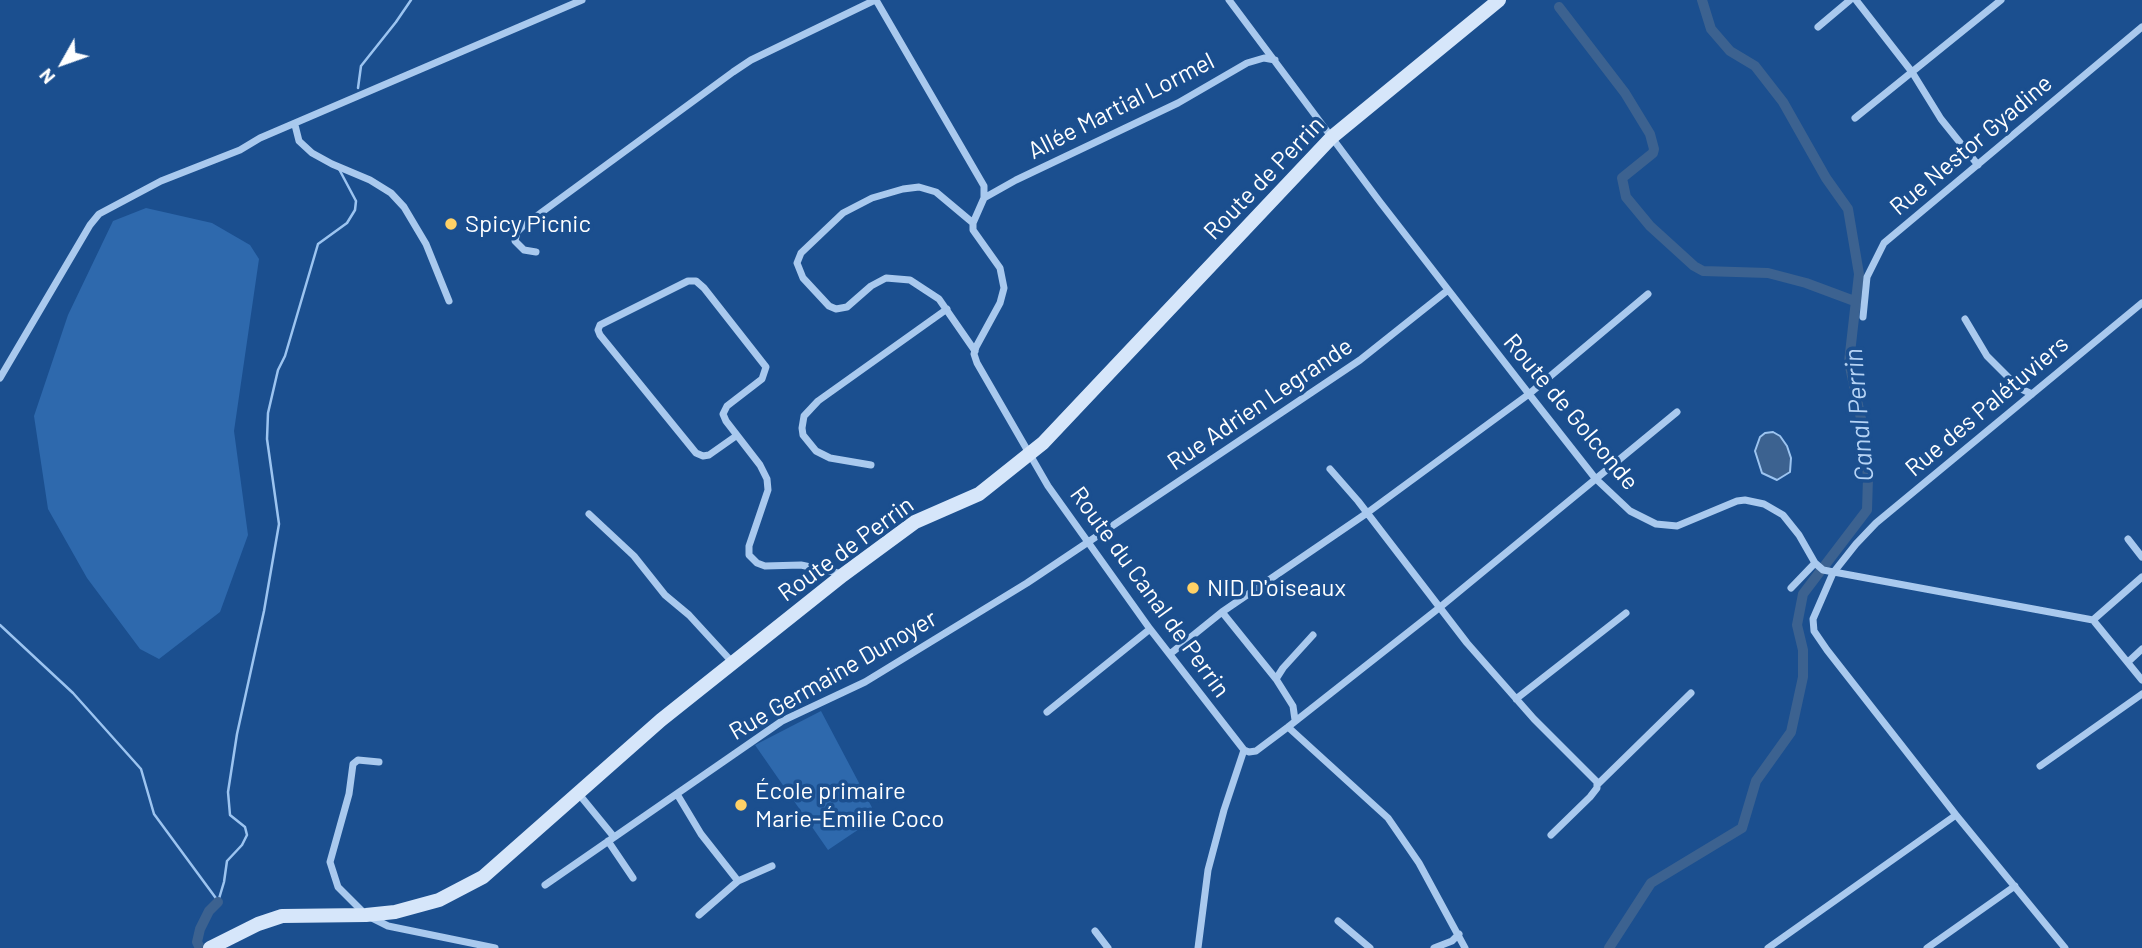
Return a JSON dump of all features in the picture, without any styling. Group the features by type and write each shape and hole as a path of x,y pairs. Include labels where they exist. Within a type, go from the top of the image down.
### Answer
{"main road":[{"name":"Route de Perrin","path":"210,948 258,924 282,916 366,915 408,909 439,900 469,886 501,863 661,720 843,575 915,522 979,494 1031,453 1059,428 1332,137 1499,0"}],"street":[{"path":"0,378 99,214 161,181 582,0"},
{"path":"536,252 524,250 516,241 517,232 523,226 751,60 875,0 982,181 984,198 973,223 975,235 1000,268 1004,288 1000,303 975,351"},
{"name":"Route de Golconde","path":"1229,0 1448,290 1595,478 1630,511 1647,522 1665,526 1689,522 1737,501 1764,504 1783,515 1799,535 1815,563"},
{"path":"1818,27 1850,0"},
{"path":"1856,0 1912,72 1941,119 1978,165"},
{"path":"1855,118 2001,0"},
{"name":"Rue Nestor Gyadine","path":"1863,317 1867,277 1884,243 2142,27"},
{"name":"Allée Martial Lormel","path":"984,198 1178,103 1247,63 1264,58 1276,61"},
{"path":"295,125 299,141 312,153 370,180 391,193 404,207 426,244 449,301"},
{"name":"Route du Canal de Perrin","path":"973,223 936,192 919,187 903,189 872,198 844,213 804,251 797,261 798,270 833,309 843,309 872,286 893,278 919,284 947,309 975,351 977,363 1048,485 1150,629 1244,750"},
{"path":"736,436 709,454 703,456 696,453 600,335 600,325 684,282 699,282 766,367 762,379 723,411 726,421 760,465 766,479 768,490 749,546 751,558 765,566 801,565 843,575"},
{"name":"Rue Adrien Legrande","path":"1088,542 1360,360 1448,290"},
{"path":"1170,654 1222,612 1367,513 1529,394 1648,294"},
{"name":"Rue des Palétuviers","path":"2065,948 1956,816 1816,635 1814,614 1833,573 1876,523 2142,303"},
{"path":"871,465 841,461 816,451 803,435 804,415 818,401 947,309"},
{"path":"1965,319 1987,356 2019,388 2032,394"},
{"path":"1198,948 1208,870 1244,750 1256,751 1288,727 1439,608 1677,412"},
{"path":"1330,469 1439,608 1516,699 1598,784"},
{"path":"589,514 634,556 665,595 689,615 734,663"},
{"path":"2128,539 2142,557"},
{"name":"Rue Germaine Dunoyer","path":"545,885 782,721 864,682 1027,583 1088,542"},
{"path":"1791,588 1815,563 1823,570 1833,573 2093,620 2142,680"},
{"path":"2093,620 2142,577"},
{"path":"1222,612 1276,679 1293,706 1296,720"},
{"path":"1516,699 1626,613"},
{"path":"1047,712 1150,629"},
{"path":"1276,679 1313,635"},
{"path":"2128,662 2142,649"},
{"path":"1551,835 1590,797 1598,784 1691,693"},
{"path":"2040,766 2142,694"},
{"path":"1288,727 1388,818 1419,863 1465,948"},
{"path":"379,762 358,760 353,764 349,794 330,862 338,887 366,915 388,926 495,948"},
{"path":"578,793 611,839 633,878"},
{"path":"677,794 701,834 738,881"},
{"path":"1768,948 1956,816"},
{"path":"699,915 738,881 772,866"},
{"path":"1927,948 2015,886"},
{"path":"1338,921 1370,948"},
{"path":"1095,931 1108,948"},
{"path":"1434,948 1452,941 1459,934"}],"shaded area":[{"path":"146,208 212,223 250,245 259,259 234,431 248,535 220,612 159,659 140,649 87,578 48,509 34,416 68,315 113,221"},
{"path":"1773,432 1780,436 1787,446 1791,458 1790,472 1777,480 1762,473 1755,451 1760,437"},
{"path":"821,711 877,817 828,850 755,745"}],"waterway":[{"path":"358,88 361,66 411,0"},
{"name":"Canal Perrin","path":"1609,948 1651,883 1742,828 1756,781 1791,732 1803,677 1803,650 1797,625 1803,594 1867,510 1868,478 1864,433 1849,362 1859,274 1848,209 1826,178 1783,102 1755,66 1730,51 1711,29 1702,0"},
{"path":"1559,7 1625,93 1650,134 1653,153 1622,178 1626,197 1650,226 1703,271 1768,273 1806,283 1857,302"},
{"path":"218,902 227,861 242,845 247,835 245,827 230,815 228,792 279,524 267,439 268,413 278,370 285,356 318,244 347,223 355,210 356,201 339,169"},
{"path":"0,625 73,693 141,769 154,814 218,901"},
{"path":"200,948 197,942 200,929 209,911 218,902"}],"place":[{"name":"Spicy Picnic","path":"451,224"},
{"name":"NID D'oiseaux","path":"1193,588"},
{"name":"École primaire Marie-Émilie Coco","path":"741,805"}]}
